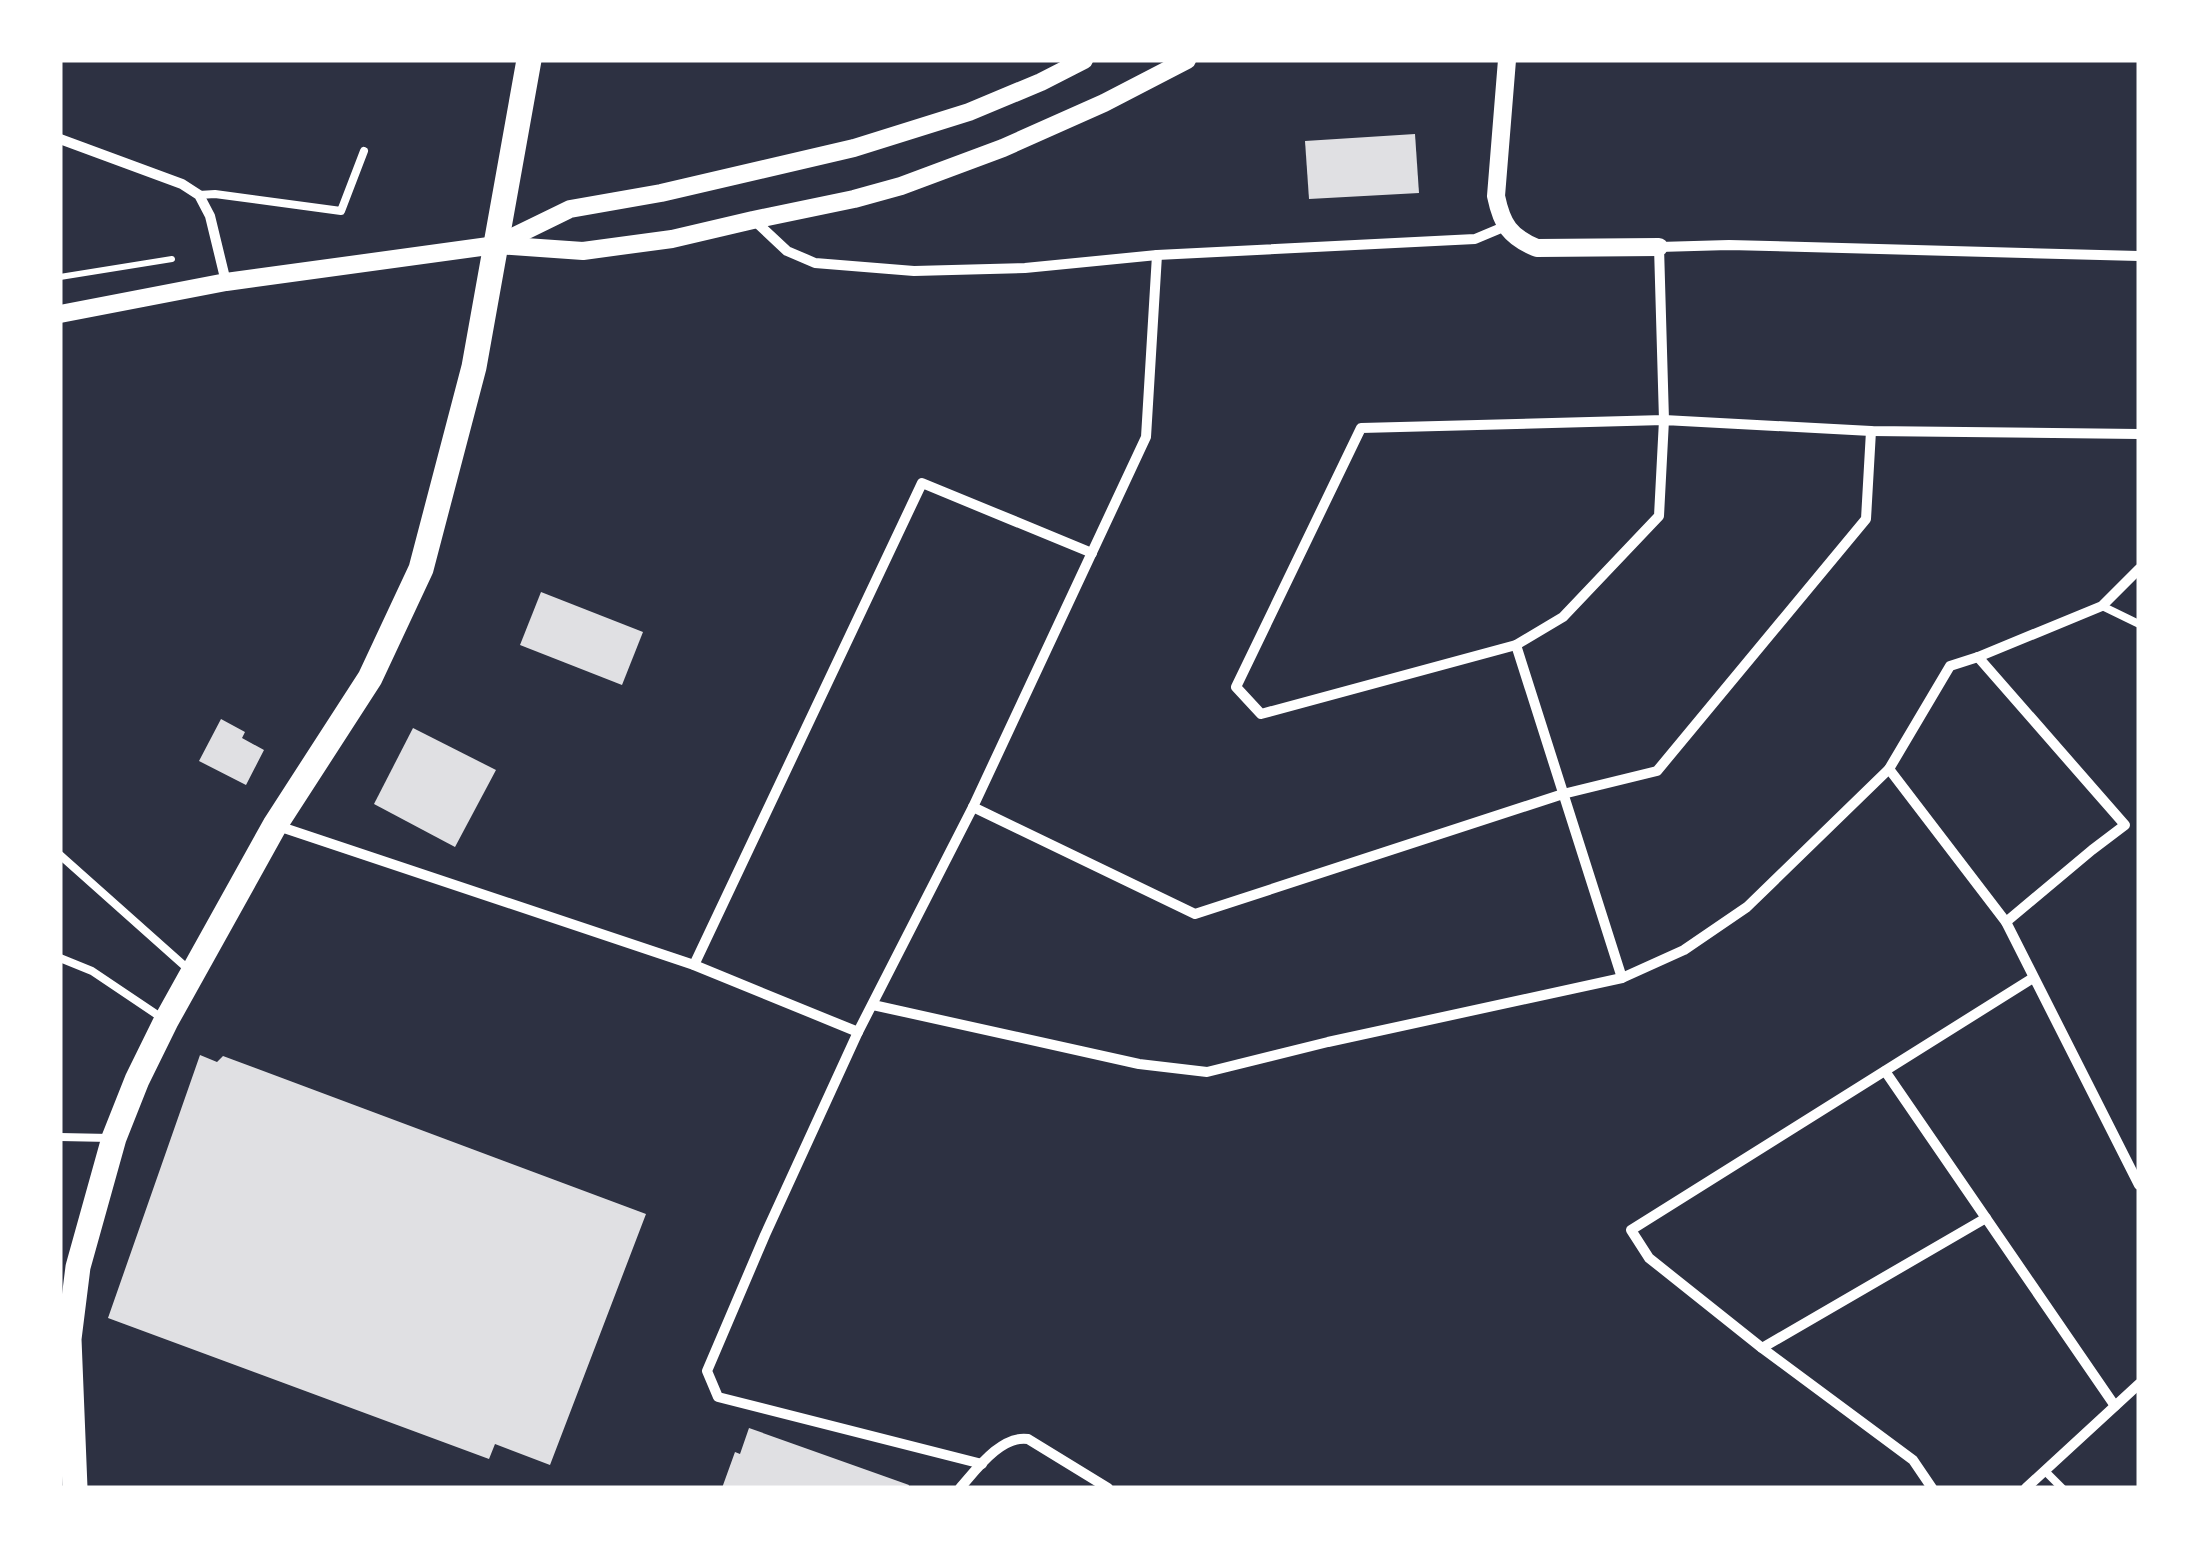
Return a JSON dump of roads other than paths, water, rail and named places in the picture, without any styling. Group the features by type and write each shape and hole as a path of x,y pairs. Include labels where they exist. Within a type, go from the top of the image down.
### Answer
{"main road":[{"path":"75,1488 66,1403 69,1267 114,1138 166,1020 275,825 370,678 421,569 474,368 530,60"}],"street":[{"path":"496,246 570,209 660,193 854,148 969,112 1084,60"},
{"path":"60,314 226,282 496,246 583,250 672,239 854,200 952,168 1104,104 1187,60"},
{"path":"1506,60 1496,196 1506,226 1519,240 1537,248 1729,244 2139,256"},
{"path":"60,140 182,184 199,195 210,216 226,282"},
{"path":"753,220 788,251 814,263 914,271 1025,268 1157,255 1476,239 1506,226"},
{"path":"1659,247 1664,420 1659,516 1563,617 1516,646 1261,714 1236,687 1360,428 1664,420 1871,431 2139,434"},
{"path":"982,1464 718,1396 707,1371 858,1032 973,807 1146,437 1157,255"},
{"path":"973,807 1195,914 1564,794 1658,771 1866,520 1871,431"},
{"path":"694,965 922,483 1092,553"},
{"path":"873,1005 1139,1064 1207,1072 1622,978 1684,950 1747,907 1889,770 1950,666 2102,606 2139,568"},
{"path":"1516,646 1622,978"},
{"path":"1978,657 2125,825 2006,922"},
{"path":"1889,770 2006,922 2139,1185"},
{"path":"275,825 694,965 858,1032"},
{"path":"1932,1488 1913,1460 1649,1258 1631,1230 2033,978"},
{"path":"1885,1071 2115,1406"},
{"path":"1762,1348 1986,1218"},
{"path":"2026,1488 2139,1384"},
{"path":"960,1488 1009,1441 1019,1438 1028,1439 1108,1488"}],"lane":[{"path":"199,195 341,211 364,151"},
{"path":"2102,606 2139,624"},
{"path":"60,854 192,972"},
{"path":"60,958 92,971 166,1020"},
{"path":"60,1137 114,1138"},
{"path":"2045,1470 2062,1488"}]}
